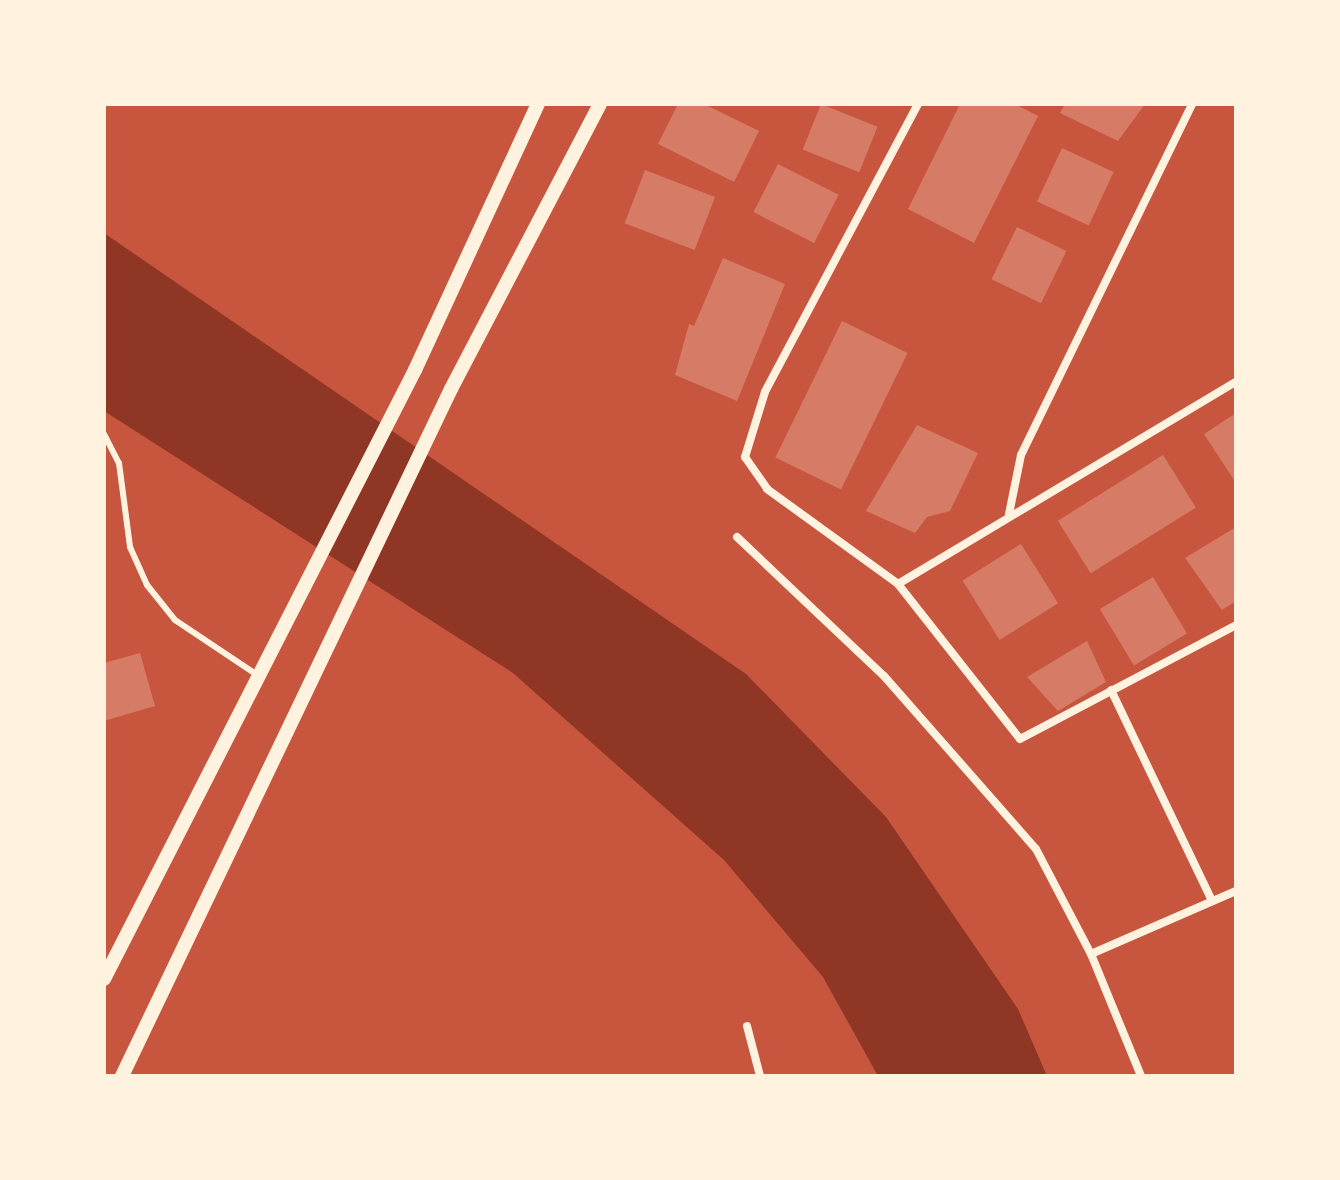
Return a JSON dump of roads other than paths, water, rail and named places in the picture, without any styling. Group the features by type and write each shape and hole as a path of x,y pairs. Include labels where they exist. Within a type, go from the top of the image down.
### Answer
{"street":[{"path":"104,979 415,370 538,104"},
{"path":"122,1076 451,389 600,104"},
{"path":"918,104 765,392 745,457 767,489 898,584 1020,739 1236,625"},
{"path":"1009,514 1021,455 1192,104"},
{"path":"898,584 1009,514 1236,382"},
{"path":"737,537 884,676 1036,849 1091,954 1141,1076"},
{"path":"1111,690 1212,901"},
{"path":"1091,954 1236,891"},
{"path":"747,1026 760,1076"}],"lane":[{"path":"104,434 125,485 130,547 147,585 175,620 259,676"}]}
